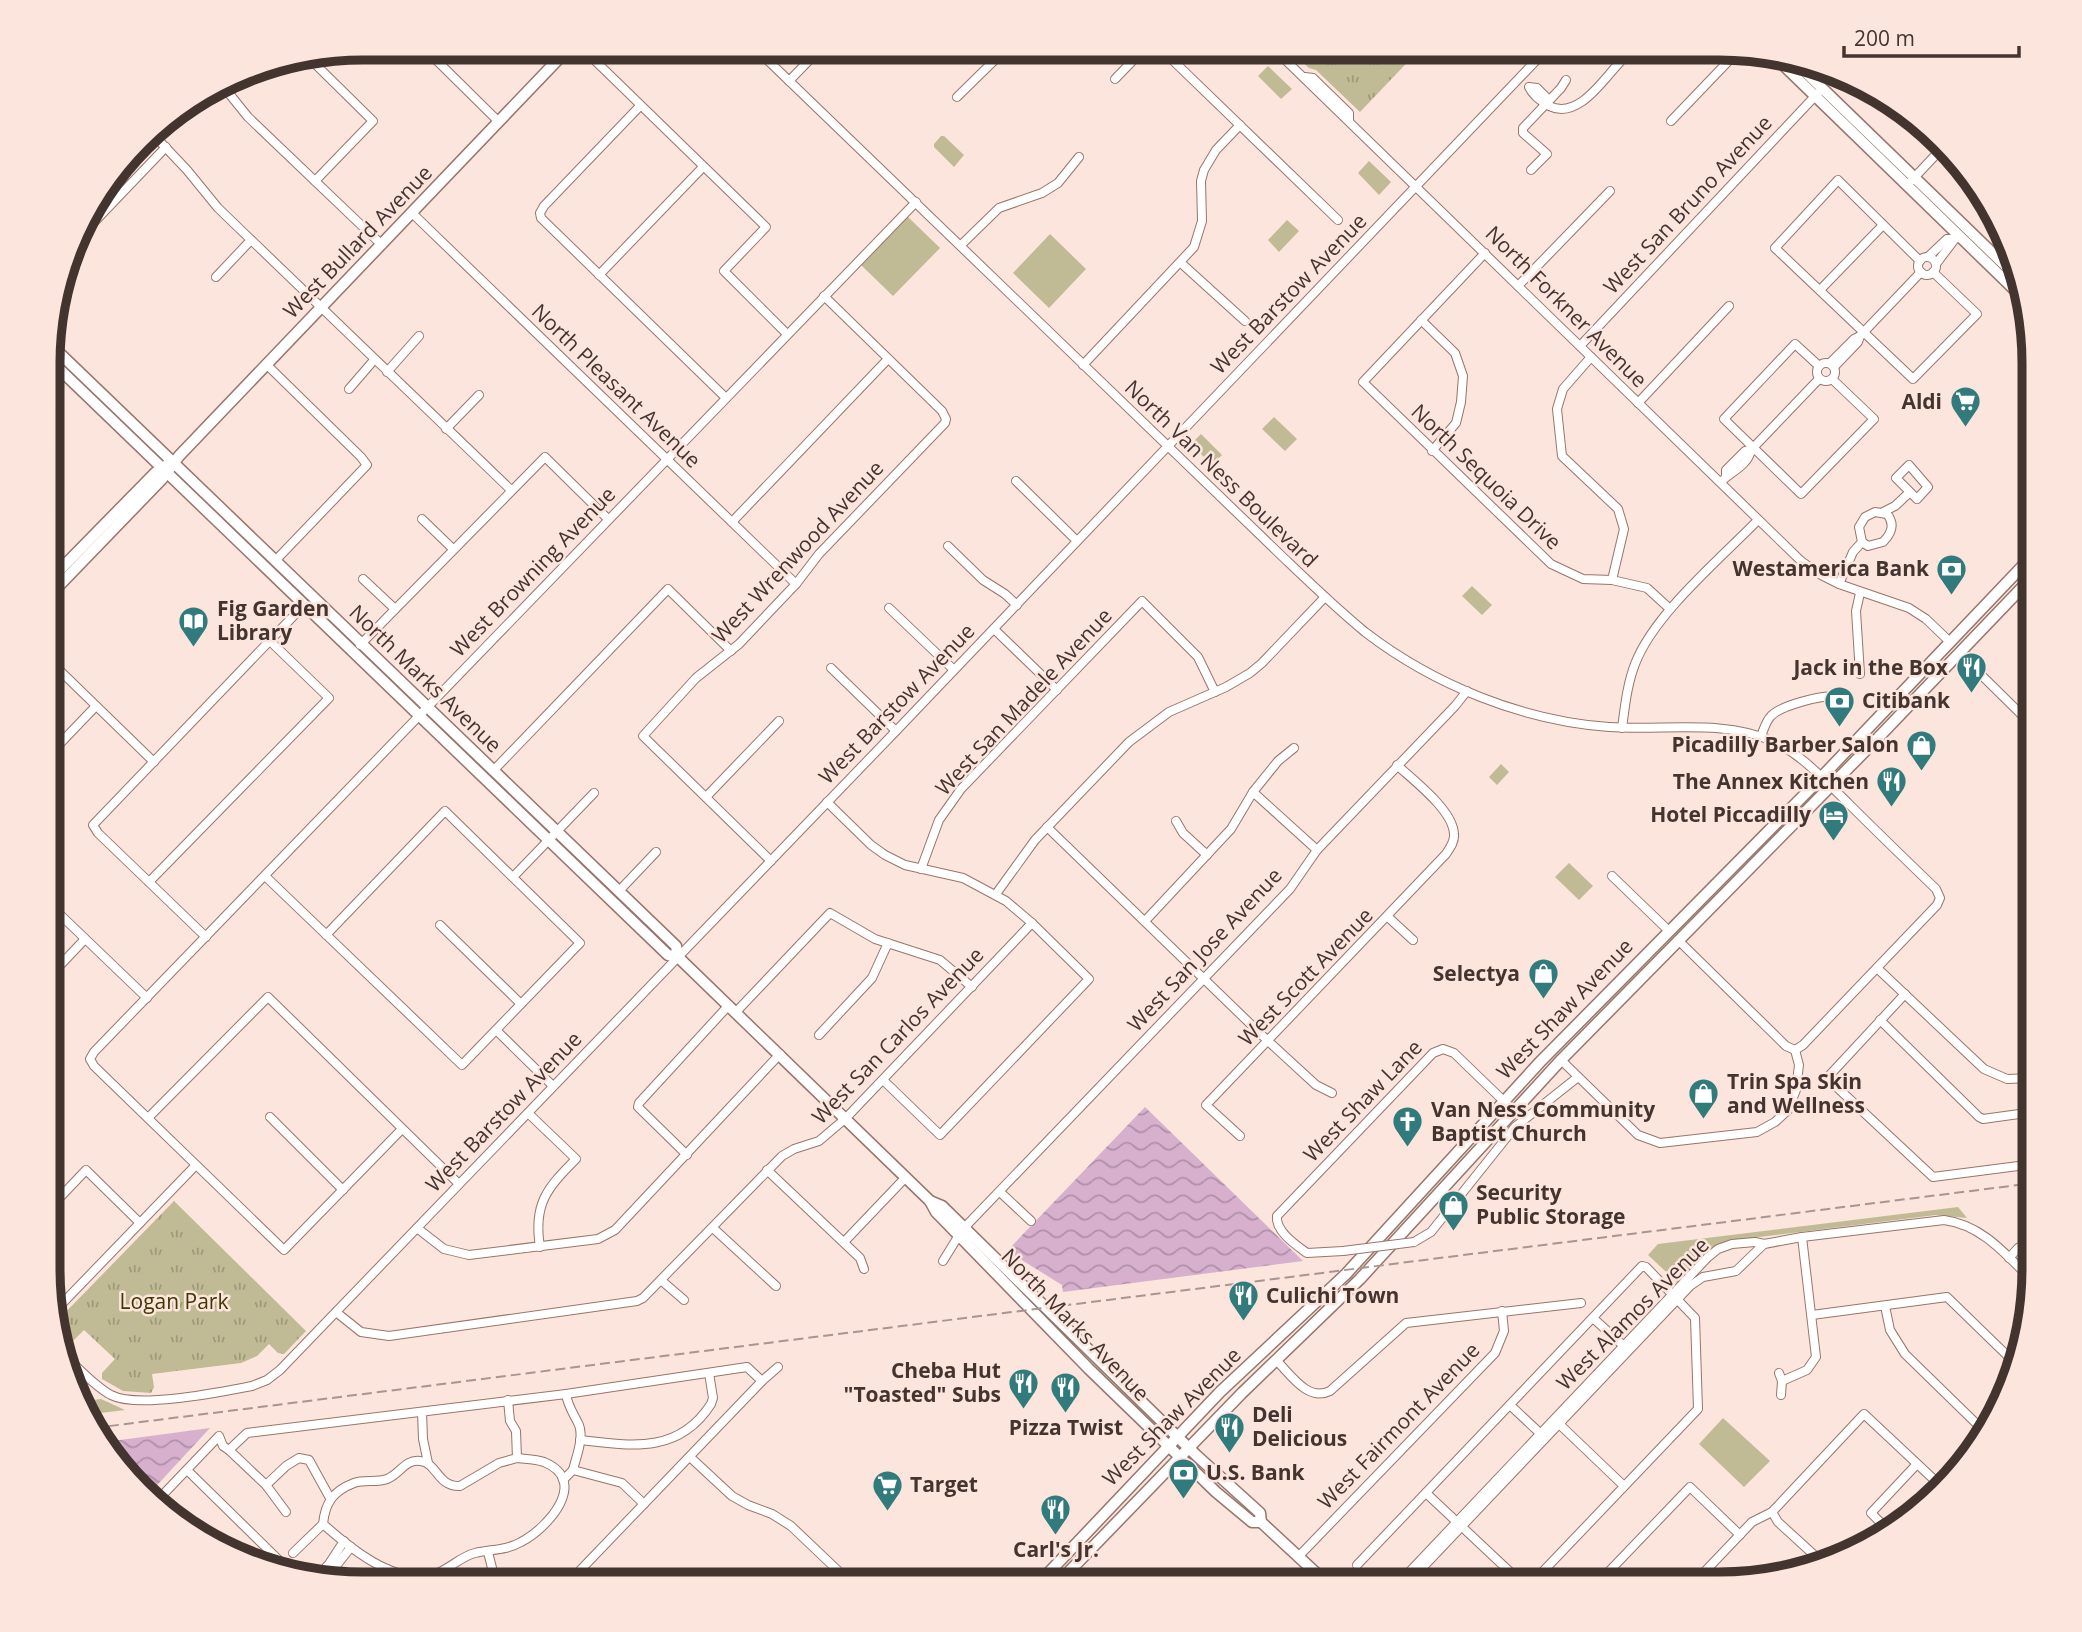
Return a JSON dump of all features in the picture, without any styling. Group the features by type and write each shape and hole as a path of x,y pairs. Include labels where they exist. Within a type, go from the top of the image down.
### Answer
{"main road":[{"name":"West Bullard Avenue","path":"60,579 86,556 266,364 323,308 556,60"},
{"path":"1788,67 1818,92 2007,268"},
{"path":"1802,71 1818,92"},
{"path":"1911,181 1956,237 2013,289"},
{"path":"1956,237 1965,234 1989,257 2007,270"},
{"name":"North Marks Avenue","path":"60,354 108,400 167,468 304,605 493,771 676,946 678,957"},
{"path":"60,367 68,370 100,398 108,400"},
{"name":"North Marks Avenue","path":"60,370 167,468 278,564 360,645 548,841 668,955 678,957 930,1201 942,1206 1054,1334 1168,1446 1242,1515 1252,1522 1261,1522 1316,1572"},
{"name":"West Bullard Avenue","path":"60,576 89,540 167,468"},
{"path":"86,556 92,545 89,540"},
{"path":"254,556 264,559 275,568 278,564"},
{"name":"West Shaw Avenue","path":"1069,1572 1189,1447 1368,1272 1561,1060 1826,782 1950,642 2022,567"},
{"path":"2013,596 2011,588 2022,577"},
{"name":"West Shaw Avenue","path":"1049,1572 1235,1377 1346,1274 1503,1101 1732,866 1826,782 1929,683 2022,587"},
{"path":"1959,653 1958,644 1987,613 1987,603"},
{"path":"304,605 314,607 332,624 340,625"},
{"path":"1929,683 1928,674 1950,651 1950,642"},
{"path":"1678,940 1678,930 1713,894 1732,866"},
{"path":"1616,1003 1634,977 1669,941 1669,931"},
{"path":"1561,1060 1560,1052 1597,1013 1599,1001"},
{"name":"North Marks Avenue","path":"962,1232 1260,1513 1261,1522"},
{"path":"1054,1334 1077,1347 1104,1374 1115,1376"},
{"path":"1058,1572 1087,1542 1110,1508"}],"street":[{"path":"436,60 499,122"},
{"path":"594,60 766,227 724,271 787,334"},
{"name":"North Van Ness Boulevard","path":"767,60 1325,597 1394,653 1467,691 1547,717 1622,728 1724,728 1761,736 1792,752 1826,782"},
{"path":"789,81 809,60"},
{"path":"957,97 995,60"},
{"path":"1115,79 1133,60"},
{"path":"1172,60 1338,220"},
{"name":"North Forkner Avenue","path":"1286,60 1638,403 1723,479 1758,520 1801,561 1839,584 1909,608 1950,642"},
{"name":"West Barstow Avenue","path":"76,1366 113,1396 136,1402 244,1388 267,1380 280,1370 994,629 1536,60"},
{"path":"1547,104 1566,110 1584,100 1622,60"},
{"path":"1671,121 1729,60"},
{"path":"315,181 373,121 317,63"},
{"path":"1520,77 1529,87 1537,88 1546,97 1547,104"},
{"path":"1531,170 1547,154 1522,131 1566,80"},
{"path":"227,91 248,117 382,245"},
{"name":"West San Bruno Avenue","path":"1580,346 1818,92"},
{"path":"640,106 544,206 540,214 543,221 726,398"},
{"path":"1083,365 1194,247 1201,230 1201,181 1204,170 1216,150 1240,125"},
{"path":"158,139 218,208 511,490"},
{"path":"94,223 166,148"},
{"path":"1911,181 1938,152"},
{"path":"961,245 999,208 1042,193 1058,183 1079,157"},
{"path":"599,275 703,167"},
{"path":"1838,180 1883,225 1924,259 1933,260 1935,268 1977,314 1913,379 1862,334 1775,247 1838,180"},
{"path":"1518,286 1610,191"},
{"name":"West Browning Avenue","path":"148,1118 94,1066 90,1059 94,1052 916,202"},
{"name":"North Pleasant Avenue","path":"412,213 796,584"},
{"path":"1819,290 1883,225"},
{"path":"1946,246 1924,259 1919,267 1921,272 1928,275 1935,268 1946,246 1947,239 1956,237"},
{"path":"216,276 251,240"},
{"path":"1432,451 1456,423 1463,376 1455,353 1421,320 1485,253"},
{"path":"1181,263 1245,321"},
{"path":"1832,365 1858,342 1862,334 1921,272"},
{"path":"732,522 888,359 824,296"},
{"path":"1638,403 1729,306"},
{"name":"North Sequoia Drive","path":"1421,320 1363,382 1550,564 1583,579 1612,580 1647,588 1670,609"},
{"path":"387,372 419,336"},
{"path":"1819,366 1796,344 1724,419 1801,494 1874,419 1832,379"},
{"path":"1591,357 1563,389 1557,408 1559,432 1562,456 1618,509 1624,529 1612,580"},
{"name":"West Wrenwood Avenue","path":"706,797 643,736 696,678 731,651 796,584 819,554 942,426 946,419 942,411 888,359"},
{"path":"349,390 374,360"},
{"path":"1819,379 1816,371 1819,366 1824,363 1832,365"},
{"path":"266,364 367,465 278,564"},
{"path":"1819,379 1832,379 1835,374 1832,365"},
{"path":"1723,479 1726,470 1739,462 1745,450 1752,449 1819,379"},
{"path":"446,429 479,395"},
{"path":"360,645 545,457 608,519"},
{"path":"1016,481 1077,541"},
{"path":"1839,584 1853,552 1861,542 1861,521 1870,513 1882,512 1895,506 1910,492"},
{"path":"1861,542 1868,546 1883,542 1890,533 1895,506"},
{"path":"1882,512 1892,520"},
{"path":"422,519 453,549"},
{"path":"1622,728 1626,699 1643,646 1670,609 1758,520"},
{"path":"948,546 983,580 1017,605"},
{"path":"363,579 395,609"},
{"path":"493,771 667,589 731,651"},
{"path":"1860,593 1856,614 1860,674"},
{"path":"996,894 1020,858 1129,741 1149,725 1189,701 1238,681 1262,663 1325,597"},
{"name":"West San Madele Avenue","path":"921,869 931,837 949,805 1142,601 1198,657 1215,692"},
{"path":"206,937 98,833 93,825 304,605"},
{"path":"889,608 954,670"},
{"path":"994,629 1057,690"},
{"path":"149,882 329,698 270,641"},
{"path":"1959,653 2022,714"},
{"path":"831,668 896,731"},
{"path":"60,671 154,762"},
{"name":"West San Jose Avenue","path":"943,1261 962,1232 1290,889 1317,850 1467,691"},
{"path":"1761,736 1769,717 1777,711 1827,695 1836,697"},
{"path":"60,744 96,706"},
{"path":"771,861 706,797 779,721"},
{"path":"1145,921 1231,829 1253,792 1278,761 1294,748"},
{"name":"West Scott Avenue","path":"1240,1136 1206,1105 1388,917 1446,854 1455,835 1451,820 1444,810 1397,765"},
{"path":"1795,1050 1803,1045 1877,968 1937,905 1940,898 1936,890 1826,782"},
{"path":"1253,792 1317,850"},
{"path":"513,877 594,793"},
{"path":"827,802 878,850 895,861 963,878 996,894 1032,923 1089,979 940,1135 883,1080"},
{"path":"265,876 326,935 462,1065 580,943 444,811 326,935"},
{"path":"1176,821 1183,833 1207,855"},
{"path":"1047,827 1268,1041 1316,1085 1332,1093"},
{"path":"619,891 656,852"},
{"path":"1612,876 1669,931"},
{"path":"687,1154 638,1108 641,1097 830,913 860,931 888,943 930,954 972,987"},
{"path":"60,915 147,998"},
{"path":"1388,917 1413,940"},
{"name":"West San Carlos Avenue","path":"336,1312 361,1332 388,1336 637,1301 662,1281 767,1170 794,1149 819,1141 846,1118 1032,923"},
{"path":"440,925 521,1004"},
{"path":"60,965 85,939"},
{"path":"1561,1060 1638,1135 1654,1142 1757,1132 1775,1122 1788,1110 1796,1090 1798,1065 1795,1050 1786,1045 1678,940"},
{"path":"819,1035 872,978 888,943"},
{"path":"1877,968 1984,1069 2007,1079 2022,1078"},
{"path":"1905,994 1827,1077 1930,1176 2022,1166"},
{"path":"402,1129 284,1250 148,1118 268,998 459,1184"},
{"path":"1880,1020 1979,1117 1983,1119 2022,1114"},
{"path":"496,1030 554,1086"},
{"name":"West Shaw Lane","path":"1514,1111 1454,1053 1443,1049 1436,1051 1280,1212 1276,1221 1279,1229 1307,1253 1414,1242 1431,1232 1515,1127 1578,1077"},
{"path":"417,1228 435,1243 461,1254 478,1255 598,1239 615,1230 780,1054"},
{"path":"527,1113 576,1159 549,1188 540,1205 537,1222 540,1247"},
{"path":"270,1117 343,1189"},
{"path":"61,1304 196,1165"},
{"path":"60,1197 86,1170 140,1223"},
{"path":"767,1170 860,1258 864,1269"},
{"path":"844,1242 906,1177"},
{"path":"1000,1192 1031,1221"},
{"path":"1764,1244 1944,1220 1963,1224 1980,1232 2022,1271"},
{"path":"713,1228 776,1286"},
{"path":"1781,1395 1780,1377 1807,1370 1816,1357 1802,1237"},
{"name":"West Alamos Avenue","path":"1409,1572 1626,1348 1712,1253 1726,1245 1755,1242 1764,1244"},
{"name":"West Alamos Avenue","path":"1675,1296 1703,1277 1736,1271 1764,1244"},
{"path":"2008,1258 2022,1246"},
{"path":"1357,1565 1642,1266 1646,1267 1695,1318 1698,1409 1542,1572"},
{"path":"1697,1269 1703,1277"},
{"path":"662,1281 684,1300"},
{"path":"1812,1315 1947,1297 2009,1357"},
{"path":"1276,1360 1311,1394 1322,1395 1330,1391 1406,1323 1581,1303"},
{"path":"1885,1306 1890,1330 1905,1354 1979,1426"},
{"name":"West Fairmont Avenue","path":"1299,1556 1495,1353 1504,1331 1502,1311"},
{"path":"1593,1318 1626,1348"},
{"path":"229,1450 247,1433 566,1394 747,1367 762,1381"},
{"path":"579,1572 778,1367"},
{"path":"580,1440 631,1446 681,1436 711,1404 713,1398 709,1373"},
{"path":"563,1480 573,1471 580,1440 580,1427 567,1404 566,1394"},
{"path":"508,1400 510,1421 516,1431 517,1458"},
{"path":"1510,1405 1542,1435"},
{"path":"422,1412 423,1439 428,1463 445,1483 460,1486 499,1463 517,1458 542,1461 556,1469 563,1480 563,1497 555,1515 540,1531 506,1550 465,1556 444,1572"},
{"path":"1704,1572 1752,1522 1772,1512 1864,1414 1936,1482"},
{"path":"1556,1421 1624,1486"},
{"path":"162,1496 219,1436 223,1446 266,1485 286,1512"},
{"path":"690,1457 732,1496 791,1526 839,1572"},
{"path":"266,1485 299,1458 309,1460 330,1497"},
{"path":"293,1553 323,1524 324,1511 330,1497 354,1483 387,1479 408,1462 428,1463"},
{"path":"1883,1525 1871,1513 1917,1464"},
{"path":"187,1470 279,1561"},
{"path":"573,1471 622,1483 645,1504"},
{"path":"1608,1572 1690,1487 1740,1535"},
{"path":"1426,1493 1510,1572"},
{"path":"1772,1512 1815,1556"},
{"name":"West Alamos Avenue","path":"1417,1572 1459,1523"},
{"path":"323,1524 387,1569 398,1572"},
{"path":"328,1571 348,1544"},
{"path":"488,1552 493,1572"}],"green space":[{"path":"1300,60 1410,60 1360,112 1316,70"},
{"path":"1268,66 1292,89 1281,99 1258,76"},
{"path":"941,136 964,155 954,167 934,147"},
{"path":"1369,161 1391,182 1379,195 1358,173"},
{"path":"907,216 940,248 893,296 861,265"},
{"path":"1287,220 1299,231 1279,252 1268,240"},
{"path":"1050,234 1086,269 1049,308 1013,273"},
{"path":"1274,417 1297,439 1285,451 1262,429"},
{"path":"1201,434 1222,455 1212,465 1191,444"},
{"path":"1472,586 1492,605 1482,615 1462,596"},
{"path":"1501,764 1509,772 1497,785 1489,777"},
{"path":"1569,863 1593,886 1579,900 1555,877"},
{"name":"Logan Park","path":"174,1201 306,1331 284,1354 278,1353 269,1344 257,1356 241,1363 152,1374 154,1387 151,1393 123,1391 102,1379 102,1373 115,1359 84,1330 69,1343 63,1315"},
{"path":"1958,1207 1967,1218 1936,1215 1727,1241 1708,1251 1678,1283 1648,1255 1658,1244"},
{"path":"101,1399 125,1410 96,1414 89,1401"},
{"path":"1723,1418 1770,1461 1744,1487 1699,1444"}],"water":[{"path":"1145,1107 1303,1261 1063,1292 1062,1285 1007,1251"},
{"path":"210,1428 154,1489 112,1441"}],"railway":[{"path":"103,1427 2022,1185"}],"place":[{"name":"Aldi","path":"1965,429"},
{"name":"Westamerica Bank","path":"1952,596"},
{"name":"Fig Garden Library","path":"194,648"},
{"name":"Jack in the Box","path":"1971,695"},
{"name":"Citibank","path":"1839,728"},
{"name":"Picadilly Barber Salon","path":"1922,772"},
{"name":"The Annex Kitchen","path":"1892,809"},
{"name":"Hotel Piccadilly","path":"1834,842"},
{"name":"Selectya","path":"1543,1001"},
{"name":"Trin Spa Skin and Wellness","path":"1704,1121"},
{"name":"Van Ness Community Baptist Church","path":"1408,1149"},
{"name":"Security Public Storage","path":"1453,1232"},
{"name":"Culichi Town","path":"1243,1323"},
{"name":"Cheba Hut \"Toasted\" Subs","path":"1024,1410"},
{"name":"Pizza Twist","path":"1066,1415"},
{"name":"Deli Delicious","path":"1229,1454"},
{"name":"U.S. Bank","path":"1183,1500"},
{"name":"Target","path":"887,1512"},
{"name":"Carl's Jr.","path":"1056,1537"}]}
